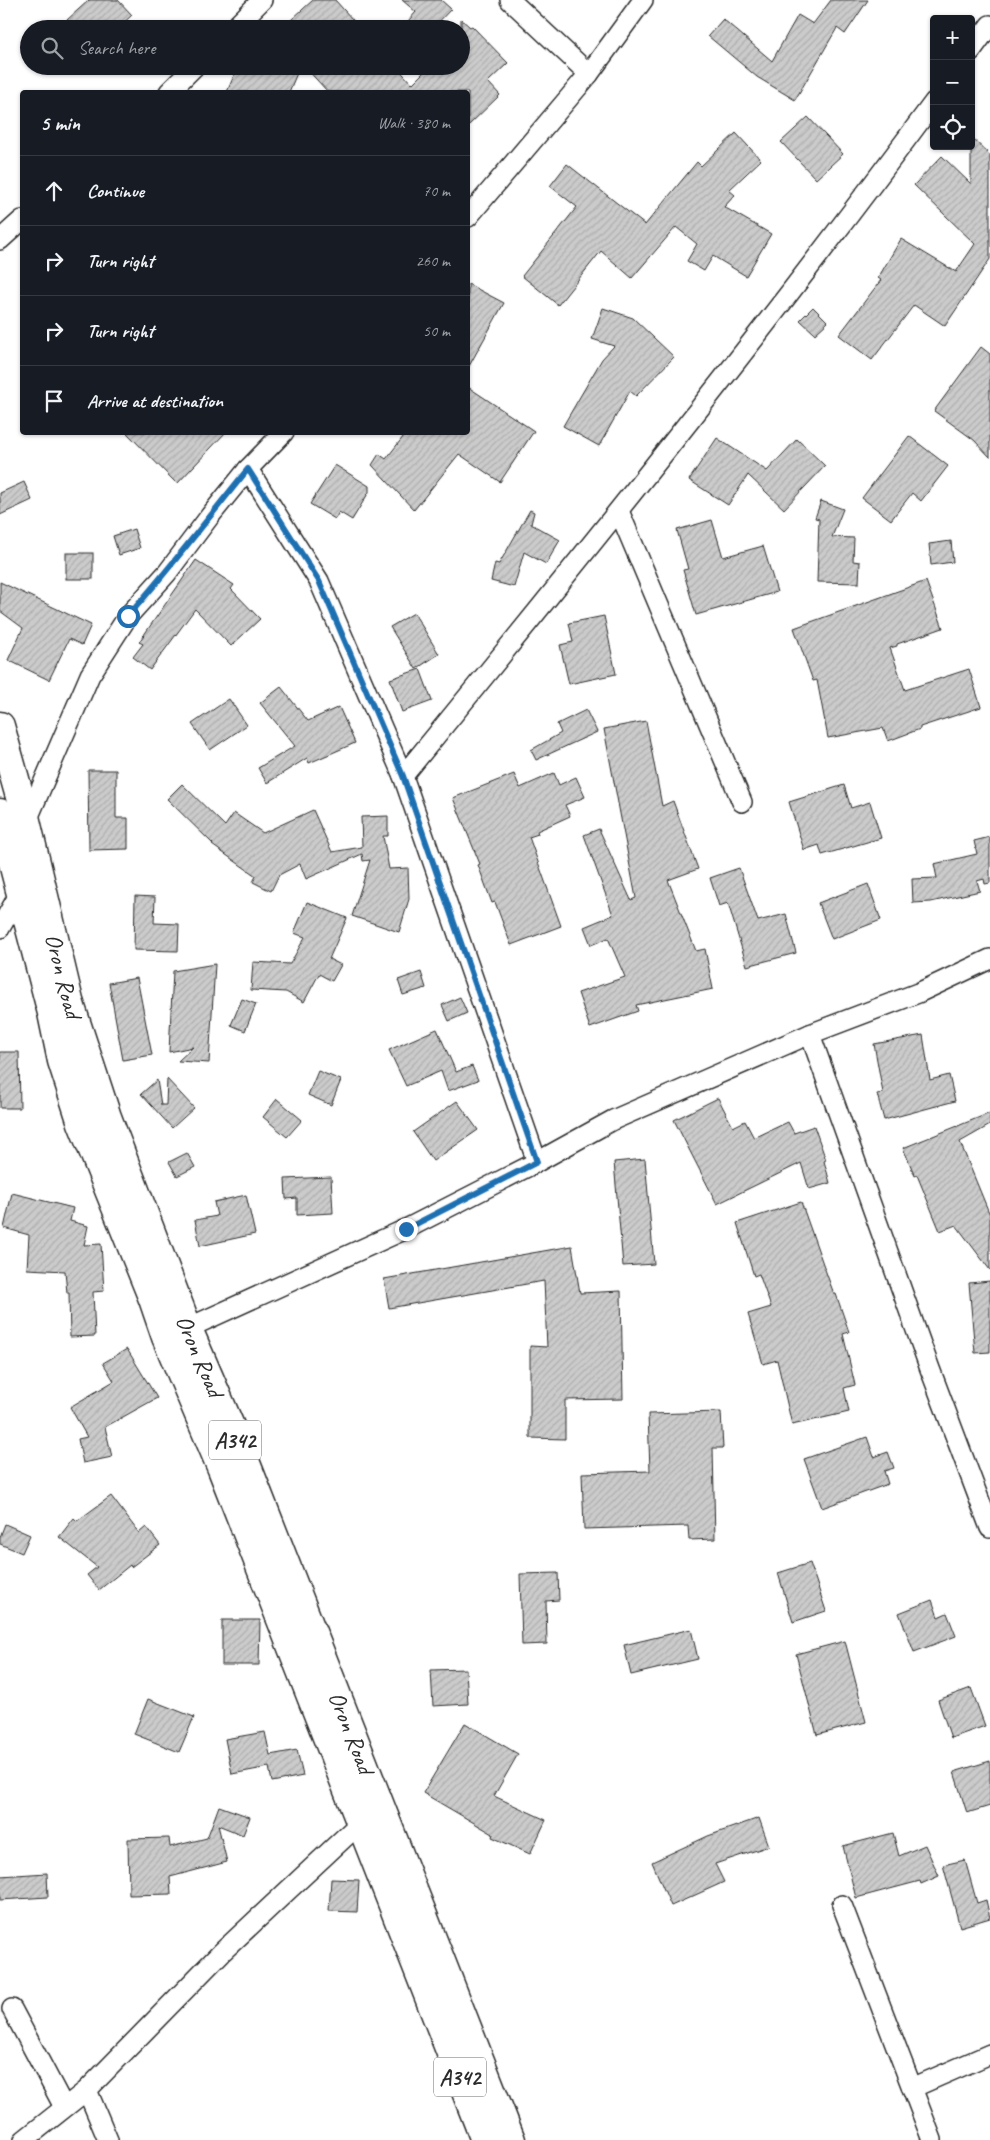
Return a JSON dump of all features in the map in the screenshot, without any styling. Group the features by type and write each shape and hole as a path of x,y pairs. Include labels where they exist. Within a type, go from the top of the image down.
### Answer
{"highway":[{"name":"Oron Road","path":"0,726 26,822 70,1001 222,1469 512,2140"},
{"name":"Oron Road","path":"0,813 52,1014 62,1061 82,1123 153,1299 177,1333"},
{"name":"Oron Road","path":"372,1819 485,2140"}],"street":[{"path":"242,20 262,0"},
{"path":"510,0 589,74"},
{"path":"470,215 589,74 643,0"},
{"path":"975,46 990,26"},
{"path":"171,90 186,75"},
{"path":"403,776 619,511 831,241 932,105"},
{"path":"0,240 20,222"},
{"path":"26,822 90,675 128,616 167,573 248,469 281,435"},
{"path":"248,469 319,581 403,776 537,1162"},
{"path":"619,511 742,802"},
{"path":"0,928 20,893"},
{"path":"177,1333 406,1229 537,1162 613,1120 810,1034 918,993 990,960"},
{"path":"810,1034 930,1370 990,1528"},
{"path":"24,2140 87,2090 222,1952 372,1819"},
{"path":"842,1905 932,2140"},
{"path":"12,2009 64,2107"},
{"path":"912,2088 990,2054"},
{"path":"87,2090 108,2140"}],"building":[{"path":"89,0 118,0 132,15 127,20 67,20"},
{"path":"313,0 335,0 353,20 291,20"},
{"path":"402,0 441,0 451,9 441,20 409,20 416,12"},
{"path":"831,0 868,0 845,34 837,28 795,100 757,77 708,36 723,19 772,61 798,15 813,24"},
{"path":"472,26 508,63 488,82 500,95 470,124 470,90 326,90 312,75 404,75 412,84 421,75 470,75 470,27"},
{"path":"234,75 296,75 290,90 228,90"},
{"path":"808,117 843,154 816,179 781,142"},
{"path":"736,133 761,160 729,190 735,195 724,207 771,234 746,276 713,256 704,271 687,261 697,244 676,227 632,278 601,251 558,305 522,276 577,207 550,186 567,164 645,225 697,162 701,166"},
{"path":"975,141 990,155 990,259 945,326 914,305 872,360 839,335 881,280 878,278 901,239 956,272 975,244 914,185 942,156 971,184 971,150 975,150"},
{"path":"470,285 504,303 470,364"},
{"path":"813,307 828,322 815,334 800,320"},
{"path":"603,308 633,318 674,357 636,396 630,391 599,446 563,426 602,359 614,346 592,339"},
{"path":"981,347 990,354 990,457 974,440 934,411"},
{"path":"470,388 534,431 500,482 459,454 414,510 372,465 379,454 386,459 405,435 470,435"},
{"path":"129,435 223,435 177,484"},
{"path":"909,436 948,466 921,501 912,493 891,520 862,498"},
{"path":"717,438 767,471 797,439 825,466 784,509 748,475 728,505 689,480"},
{"path":"335,465 369,486 369,492 352,520 339,512 335,519 310,504"},
{"path":"24,482 32,500 0,515 0,493"},
{"path":"821,501 843,509 832,537 854,538 853,561 860,562 859,583 817,582 819,519 815,518"},
{"path":"530,510 534,512 531,524 560,540 546,564 524,552 514,587 491,581 495,563 499,564"},
{"path":"712,520 723,557 763,546 777,592 696,615 683,570 688,569 677,530"},
{"path":"134,529 140,548 119,555 113,536"},
{"path":"951,541 953,562 931,565 929,544"},
{"path":"66,553 93,553 93,579 66,579"},
{"path":"196,560 234,585 231,589 260,619 231,646 195,609 150,670 133,657 143,644 139,642"},
{"path":"926,581 943,628 890,648 905,690 969,669 981,707 920,727 920,729 888,741 883,728 828,738 817,680 813,681 794,628"},
{"path":"0,582 91,625 82,645 69,639 49,680 8,660 23,628 0,611"},
{"path":"414,613 439,654 416,669 390,627"},
{"path":"604,616 616,674 569,684 560,645 573,642 569,623"},
{"path":"420,669 432,701 402,712 390,679"},
{"path":"281,687 308,721 339,707 355,743 309,763 307,758 267,783 258,768 295,746 260,703"},
{"path":"229,699 247,725 210,750 192,724"},
{"path":"586,710 597,732 536,760 531,750 561,733 557,724"},
{"path":"646,721 662,806 673,801 698,869 668,880 696,951 705,949 713,989 636,1005 638,1011 590,1028 578,993 625,977 608,938 591,945 584,927 613,915 584,835 599,829 631,900 636,898 604,729"},
{"path":"88,770 116,770 116,818 128,818 128,849 89,850"},
{"path":"554,773 559,785 576,777 585,797 565,805 570,816 537,831 538,834 529,837 561,926 511,945 495,902 492,903 478,865 480,864 453,798 514,774 520,788"},
{"path":"182,784 225,826 234,813 263,833 313,810 332,852 362,847 361,817 388,816 388,836 383,836 389,869 408,868 409,899 399,932 352,916 370,860 363,861 362,854 306,879 300,864 279,875 271,891 253,882 256,876 212,845 167,799"},
{"path":"844,785 851,808 870,802 881,838 822,855 819,845 804,850 789,802"},
{"path":"990,837 990,883 985,884 984,879 977,881 980,891 931,902 913,903 912,879 937,878 934,864 977,854 974,841"},
{"path":"739,868 758,921 786,914 796,953 747,966 728,903 719,906 710,878"},
{"path":"868,884 881,920 832,939 818,903"},
{"path":"135,896 155,897 154,923 179,924 178,951 134,950"},
{"path":"307,902 347,918 329,959 341,965 332,981 319,974 304,1002 286,992 251,990 253,962 290,964 305,937 294,933"},
{"path":"215,964 209,1063 178,1061 193,1047 169,1052 173,971"},
{"path":"421,972 426,988 403,995 398,980"},
{"path":"137,978 152,1055 123,1060 109,983"},
{"path":"460,997 467,1013 449,1021 442,1005"},
{"path":"242,999 256,1004 245,1031 231,1025"},
{"path":"437,1029 456,1072 472,1066 478,1080 448,1091 441,1071 406,1086 389,1050"},
{"path":"923,1035 930,1080 949,1075 955,1101 884,1120 877,1094 883,1093 874,1044"},
{"path":"0,1052 19,1052 20,1108 0,1108"},
{"path":"318,1071 341,1080 331,1105 308,1095"},
{"path":"167,1079 194,1108 172,1128 141,1094 157,1080 161,1105 166,1105"},
{"path":"718,1098 733,1127 745,1121 754,1138 788,1122 794,1133 814,1126 826,1160 824,1161 830,1183 809,1189 801,1163 717,1204 674,1120"},
{"path":"277,1099 302,1120 287,1137 263,1117"},
{"path":"457,1101 478,1130 433,1161 413,1132"},
{"path":"990,1113 990,1125 960,1142 990,1215 990,1270 956,1225 940,1231 917,1175 915,1176 903,1148"},
{"path":"187,1153 195,1167 177,1176 169,1162"},
{"path":"645,1159 654,1264 623,1266 614,1162"},
{"path":"331,1177 333,1213 297,1215 297,1198 286,1199 285,1179"},
{"path":"12,1193 73,1208 70,1221 88,1226 84,1245 101,1244 104,1291 93,1292 95,1336 70,1337 69,1293 67,1293 65,1271 27,1269 29,1235 4,1228"},
{"path":"246,1195 255,1234 200,1246 195,1220 217,1216 214,1202"},
{"path":"801,1202 849,1332 843,1334 855,1385 844,1388 849,1412 792,1425 777,1360 763,1364 748,1314 771,1307 759,1274 754,1276 737,1223"},
{"path":"572,1246 580,1293 621,1291 623,1399 565,1400 565,1439 530,1438 530,1346 547,1347 544,1281 389,1308 384,1279"},
{"path":"990,1281 990,1352 975,1353 969,1283"},
{"path":"127,1349 157,1398 105,1427 112,1457 83,1463 78,1439 87,1437 70,1407 114,1381 103,1363"},
{"path":"721,1412 723,1448 713,1448 715,1539 689,1540 688,1526 584,1529 582,1473 650,1471 648,1414"},
{"path":"867,1437 874,1457 888,1452 894,1468 884,1471 888,1484 822,1508 804,1459"},
{"path":"111,1496 139,1533 146,1527 160,1545 131,1567 130,1565 99,1590 87,1575 97,1567 59,1537 74,1518 77,1521"},
{"path":"5,1524 30,1535 22,1553 0,1544 0,1537"},
{"path":"810,1563 826,1611 793,1622 778,1573"},
{"path":"558,1573 559,1600 546,1601 547,1644 522,1645 520,1574"},
{"path":"932,1600 938,1617 947,1613 956,1636 914,1652 899,1613"},
{"path":"222,1620 260,1620 259,1665 222,1665"},
{"path":"691,1629 698,1659 631,1675 624,1645"},
{"path":"845,1641 866,1722 817,1735 796,1654"},
{"path":"466,1669 468,1704 433,1706 431,1670"},
{"path":"971,1688 985,1726 951,1738 938,1700"},
{"path":"148,1699 194,1717 179,1752 134,1734"},
{"path":"465,1723 518,1754 494,1796 546,1820 530,1854 492,1837 493,1834 423,1793"},
{"path":"265,1732 270,1755 297,1750 303,1776 272,1782 269,1767 232,1774 225,1739"},
{"path":"990,1761 990,1806 967,1813 954,1772"},
{"path":"219,1806 250,1817 243,1835 218,1825 227,1862 170,1877 171,1894 129,1895 128,1839 169,1838 170,1847 207,1838"},
{"path":"759,1818 769,1846 715,1864 724,1882 671,1906 652,1862 708,1836"},
{"path":"893,1833 899,1856 925,1845 939,1876 921,1884 920,1881 856,1898 843,1846"},
{"path":"965,1860 977,1903 986,1900 990,1918 960,1927 943,1865"},
{"path":"47,1873 48,1897 0,1900 0,1876"},
{"path":"331,1879 359,1880 357,1912 329,1911"}],"route":[{"path":"128,616 167,573 248,469 319,581 403,776 537,1162 406,1229"}]}
